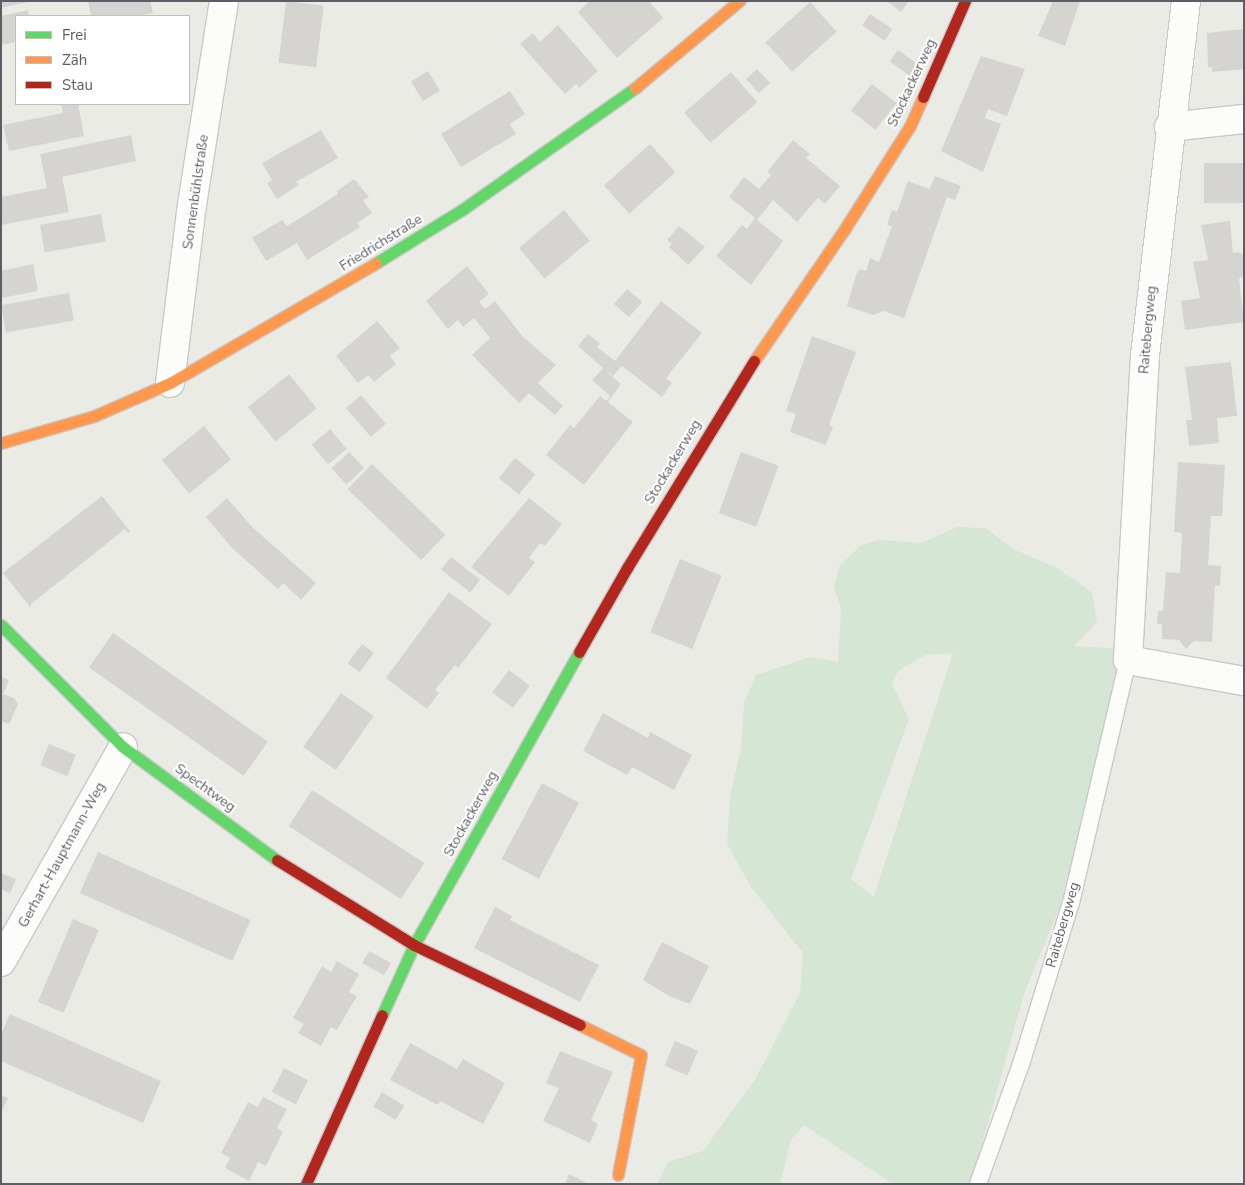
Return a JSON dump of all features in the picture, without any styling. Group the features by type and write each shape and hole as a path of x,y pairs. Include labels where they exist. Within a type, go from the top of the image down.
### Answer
{"street":[{"name":"Sonnenbühlstraße","path":"170,383 192,206 224,1"},
{"name":"Friedrichstraße","path":"1,443 94,416 170,383 323,296 463,210 652,77 739,1"},
{"name":"Stockackerweg","path":"306,1184 414,945 627,568 738,383 844,230 910,126 965,1"},
{"name":"Raitebergweg","path":"1128,660 1145,356 1169,127 1186,1"},
{"path":"1169,127 1244,120"},
{"name":"Spechtweg","path":"1,626 123,747 296,874 414,945"},
{"path":"1128,660 1244,681"},
{"name":"Gerhart-Hauptmann-Weg","path":"1,962 123,747"},
{"path":"414,945 641,1055 618,1175"}],"lane":[{"name":"Raitebergweg","path":"978,1184 1022,1061 1071,903 1128,660"}],"green space":[{"path":"957,527 985,528 1014,549 1059,569 1092,592 1097,622 1074,646 1123,649 1067,890 1024,994 971,1184 893,1184 804,1125 791,1140 780,1184 657,1184 668,1162 703,1151 756,1078 800,993 803,953 751,887 727,844 730,796 741,748 744,703 756,675 810,657 838,662 841,609 834,586 840,565 861,545 880,540 921,543","holes":["953,653 874,896 851,879 909,719 892,684 898,671 926,655"]}],"building":[{"path":"1,1 28,1 28,2 1,8"},
{"path":"88,1 150,1 153,13 142,15 91,15"},
{"path":"286,1 324,6 316,67 278,63"},
{"path":"590,1 649,1 663,18 617,58 578,12"},
{"path":"887,1 909,1 901,12"},
{"path":"1053,1 1080,1 1065,46 1038,36"},
{"path":"810,2 837,32 792,72 765,42"},
{"path":"28,10 29,15 15,15 15,42 1,45 1,16"},
{"path":"870,14 892,29 885,41 862,26"},
{"path":"558,25 598,71 579,88 576,84 565,94 520,44 533,33 540,42"},
{"path":"1243,29 1244,69 1212,72 1212,67 1208,67 1207,33"},
{"path":"898,50 917,64 909,75 890,61"},
{"path":"981,56 1025,69 1007,116 988,109 985,118 1001,124 983,172 941,151"},
{"path":"757,69 770,83 759,93 746,79"},
{"path":"428,71 440,91 423,101 411,81"},
{"path":"731,72 757,102 710,143 684,113"},
{"path":"872,84 896,103 875,130 851,111"},
{"path":"510,91 525,114 510,124 516,134 461,167 441,134"},
{"path":"61,105 78,105 84,136 9,151 3,125 63,113"},
{"path":"321,130 338,158 296,182 299,185 277,199 267,183 272,180 262,163"},
{"path":"131,135 136,161 62,177 69,212 1,225 1,197 47,188 40,154"},
{"path":"793,140 810,154 806,158 840,186 825,204 818,198 797,222 773,200 757,220 783,241 751,285 716,256 742,225 747,229 755,218 729,197 744,177 759,189 771,175 767,172"},
{"path":"650,144 675,172 629,214 604,185"},
{"path":"1204,163 1244,163 1244,203 1204,203"},
{"path":"935,176 961,186 955,200 947,197 904,318 883,311 873,315 847,306 857,272 861,269 866,271 870,258 879,262 892,226 887,225 892,210 897,212 908,181 930,189"},
{"path":"354,179 369,197 363,200 372,213 357,223 360,227 307,260 297,243 266,261 252,238 282,220 287,226 338,194 337,191"},
{"path":"564,210 590,241 545,279 519,248"},
{"path":"101,214 106,242 45,252 40,225"},
{"path":"1230,221 1233,253 1239,252 1244,256 1244,274 1239,279 1244,322 1185,330 1181,301 1200,298 1193,262 1208,260 1201,225"},
{"path":"679,226 705,247 688,265 669,247 672,244 667,240"},
{"path":"33,264 38,291 1,298 1,271"},
{"path":"467,266 489,294 479,302 485,309 495,301 523,337 556,365 538,383 563,406 555,415 529,393 519,403 472,355 490,338 474,318 463,327 458,320 448,329 426,301"},
{"path":"627,289 642,302 629,317 614,304"},
{"path":"69,293 74,321 6,333 1,305"},
{"path":"661,301 702,333 666,378 672,383 662,397 622,366 613,376 605,370 621,384 608,402 633,422 584,485 546,455 570,425 574,428 600,396 606,401 610,396 592,380 603,368 578,346 588,334 600,344 597,347 615,361"},
{"path":"377,321 400,348 390,356 396,364 374,382 368,375 358,383 336,356"},
{"path":"812,336 856,352 829,425 833,427 826,445 790,432 796,414 786,411"},
{"path":"1231,362 1237,416 1217,418 1219,443 1189,446 1186,420 1192,420 1185,367"},
{"path":"289,374 317,408 276,442 248,407"},
{"path":"361,395 386,424 371,437 346,408"},
{"path":"204,426 231,459 189,493 162,460"},
{"path":"330,429 347,449 328,464 312,444"},
{"path":"349,452 364,468 346,484 331,468"},
{"path":"741,452 779,466 756,527 719,513"},
{"path":"515,458 535,474 519,495 499,478"},
{"path":"1178,462 1225,465 1222,516 1211,516 1208,565 1221,566 1220,586 1215,585 1212,642 1194,641 1186,649 1179,640 1162,639 1162,624 1157,624 1158,611 1163,611 1166,572 1180,573 1182,533 1174,532"},
{"path":"372,464 445,535 421,560 348,489"},
{"path":"102,496 130,531 128,533 125,529 31,604 31,608 3,573"},
{"path":"227,498 253,528 316,583 301,600 283,583 278,589 232,548 206,517"},
{"path":"529,498 562,524 545,546 540,543 529,558 535,562 509,596 471,567"},
{"path":"451,557 480,580 470,592 441,570"},
{"path":"680,559 722,576 692,649 650,632"},
{"path":"449,592 492,624 458,668 455,665 435,690 439,693 427,709 386,678"},
{"path":"113,633 268,741 244,776 89,667"},
{"path":"362,644 374,653 360,672 348,663"},
{"path":"509,670 530,686 513,708 492,692"},
{"path":"1,677 9,680 3,694 14,698 18,704 9,724 1,721"},
{"path":"341,693 374,716 336,770 303,747"},
{"path":"603,713 648,738 650,732 692,755 674,790 632,767 627,775 583,751"},
{"path":"49,744 76,755 67,776 40,765"},
{"path":"542,783 579,803 539,879 502,859"},
{"path":"312,790 424,863 401,899 289,826"},
{"path":"98,852 251,920 232,961 80,893"},
{"path":"1,873 16,879 10,893 1,889"},
{"path":"495,907 512,916 510,920 599,965 580,1002 474,948"},
{"path":"73,919 99,930 64,1013 38,1002"},
{"path":"662,942 709,966 690,1004 669,996 643,980"},
{"path":"369,951 391,963 384,975 362,963"},
{"path":"337,961 359,974 349,992 357,996 337,1030 331,1027 321,1046 298,1033 304,1024 293,1018 322,966 331,972"},
{"path":"10,1014 161,1081 143,1123 1,1061 1,1034"},
{"path":"675,1041 698,1051 687,1076 664,1066"},
{"path":"410,1043 457,1069 463,1059 505,1083 483,1124 440,1101 438,1105 390,1080"},
{"path":"560,1051 613,1072 591,1120 598,1124 590,1143 543,1121 559,1088 546,1083"},
{"path":"284,1068 308,1080 296,1104 272,1092"},
{"path":"382,1092 404,1105 396,1120 373,1107"},
{"path":"1,1095 8,1098 1,1113"},
{"path":"263,1097 287,1109 277,1128 283,1132 266,1166 258,1162 249,1181 225,1168 230,1158 221,1153 248,1102 258,1107"},
{"path":"569,1174 589,1184 565,1184"}],"traffic: fast":[{"path":"376,263 463,209 635,88"},
{"path":"1,625 123,747 277,860"},
{"path":"382,1015 414,945 579,652"}],"traffic: slow":[{"path":"635,88 739,1"},
{"path":"754,361 844,230 910,126 923,97"},
{"path":"1,443 94,416 170,383 376,263"},
{"path":"580,1025 641,1055 618,1175"}],"traffic: jam":[{"path":"923,97 965,1"},
{"path":"579,652 627,568 754,361"},
{"path":"277,860 414,945 580,1025"},
{"path":"306,1184 382,1015"}]}
